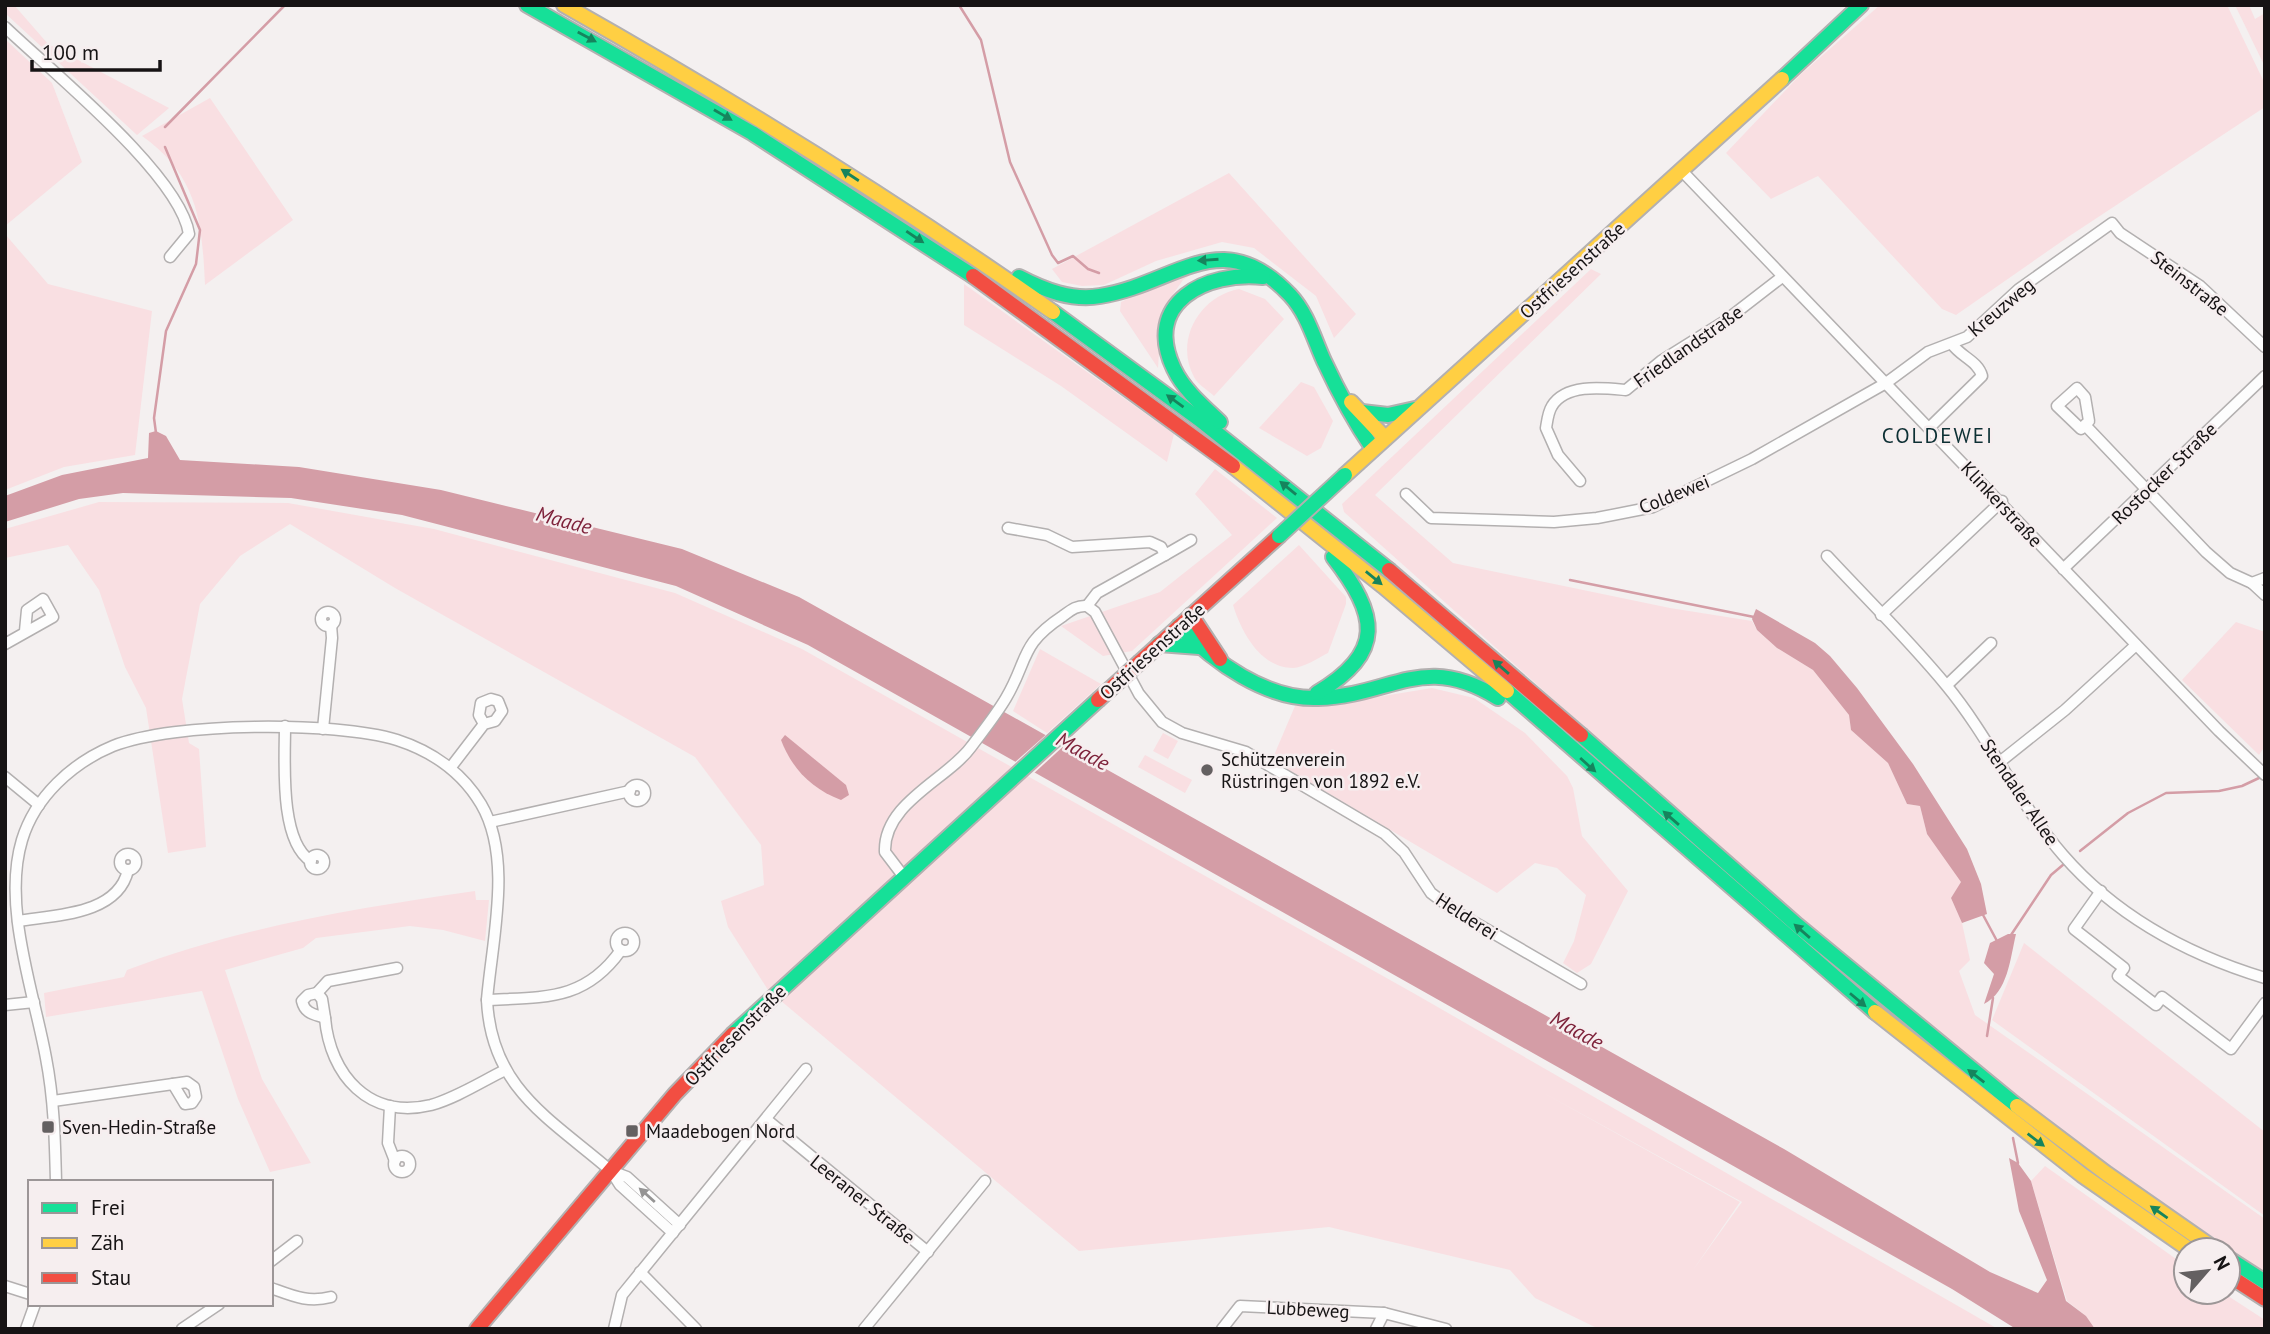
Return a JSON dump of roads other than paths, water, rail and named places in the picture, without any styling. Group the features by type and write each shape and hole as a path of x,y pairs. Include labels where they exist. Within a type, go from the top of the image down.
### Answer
{"main road":[{"path":"527,5 620,54 770,142 896,223 1005,298 1263,489 1385,588 1732,892 1909,1042 2081,1174 2172,1237"},
{"path":"564,5 791,137 969,253 1250,456 1435,609 1916,1029 2089,1162 2196,1236"},
{"name":"Ostfriesenstraße","path":"477,1329 676,1094 724,1044 1415,409 1682,172 1861,5"},
{"path":"969,253 990,259 1035,286 1070,296 1114,293 1181,265 1212,258 1244,262 1261,269 1299,307 1360,430 1373,449"},
{"path":"1250,456 1240,441 1197,401 1178,377 1170,358 1169,327 1182,298 1207,278 1236,273 1270,279"},
{"path":"1343,395 1385,438"},
{"path":"1362,412 1388,415 1415,409"},
{"path":"1263,489 1275,508 1332,556 1351,577 1368,614 1368,640 1356,666 1336,684 1311,696"},
{"path":"1191,615 1220,659"},
{"path":"1178,626 1199,647 1220,659 1238,675 1270,691 1332,697 1406,677 1437,675 1468,681 1488,690 1521,715 1537,720"},
{"path":"1159,644 1199,647"},
{"path":"2242,1267 2265,1282"},
{"path":"2242,1284 2265,1299"}],"street":[{"path":"5,27 152,168 187,220 189,234 170,257"},
{"name":"Klinkerstraße","path":"1682,172 2002,501 2136,645 2265,775"},
{"name":"Kreuzweg","path":"1886,383 1928,352 1952,344 1980,328 2019,289 2112,223"},
{"name":"Steinstraße","path":"2112,223 2120,233 2200,286 2265,347"},
{"name":"Friedlandstraße","path":"1580,481 1558,456 1546,428 1552,405 1570,392 1598,387 1626,390 1661,361 1726,321 1782,277"},
{"path":"1929,428 1982,376 1976,364 1963,357 1952,344"},
{"name":"Rostocker Straße","path":"2063,569 2265,376"},
{"name":"Coldewei","path":"1406,494 1431,518 1507,523 1597,518 1653,507 1752,459 1886,383"},
{"path":"2085,425 2206,552 2231,573 2252,583 2265,594"},
{"path":"1881,614 2002,501"},
{"path":"1008,528 1047,535 1072,547 1150,542 1161,547 1165,555"},
{"path":"904,877 885,852 886,836 925,784 956,763 970,748 1004,700 1024,654 1036,636 1075,607 1087,606 1097,593 1191,540"},
{"name":"Stendaler Allee","path":"1827,556 1947,685 2063,855 2101,891 2153,930 2185,948 2265,978"},
{"path":"2252,583 2265,578"},
{"name":"Helderei","path":"1087,606 1096,612 1139,694 1162,722 1182,733 1247,752 1385,834 1404,852 1431,893 1455,911 1581,984"},
{"path":"323,729 331,625"},
{"path":"5,644 25,631"},
{"path":"1947,685 1991,643"},
{"path":"2001,761 2064,710 2136,645"},
{"path":"451,768 484,724"},
{"path":"285,726 290,825 304,857 311,861"},
{"path":"56,1180 53,1101 18,920 18,863 27,825 59,781 81,763 130,740 201,731 285,726 323,729 395,740 451,768 474,794 490,822 499,871 488,1023 505,1070 528,1103 611,1171 621,1185 676,1229"},
{"path":"5,777 39,805"},
{"path":"490,822 630,791"},
{"path":"18,920 93,907 113,895 126,880 128,870"},
{"path":"2101,891 2074,929 2124,968 2118,976 2156,1004 2162,997 2231,1049 2265,1003"},
{"path":"488,1000 547,997 587,986 604,973 621,950"},
{"path":"325,1018 310,1014 302,1001 308,995 317,993 328,981 397,968"},
{"path":"317,993 322,999 327,1043 335,1063 348,1081 375,1101 390,1106 430,1105 505,1070"},
{"path":"5,1005 34,1003"},
{"path":"611,1328 622,1295 806,1069"},
{"path":"53,1101 173,1084"},
{"path":"390,1106 388,1143 395,1161"},
{"name":"Leeraner Straße","path":"766,1119 928,1252"},
{"path":"864,1329 985,1181"},
{"path":"273,1259 297,1241"},
{"path":"640,1272 696,1329"},
{"path":"5,1286 28,1293"},
{"path":"273,1289 297,1298 316,1301 331,1297"},
{"path":"26,1329 34,1306"},
{"path":"181,1329 216,1306"},
{"name":"Lubbeweg","path":"1222,1329 1240,1306 1384,1312 1446,1329"},
{"path":"1376,1329 1384,1312"}],"waterway":[{"path":"165,127 285,5"},
{"path":"959,5 981,40 1010,162 1052,255 1058,263 1073,256 1088,269 1099,273"},
{"path":"156,433 154,418 166,331 196,264 200,230 165,147"},
{"path":"1570,580 1754,617"},
{"path":"2080,851 2128,813 2166,793 2219,791 2242,786 2259,778"},
{"path":"2011,935 2051,875 2064,864"},
{"path":"1982,913 1997,941"},
{"path":"1987,1036 1993,998"},
{"path":"2013,1138 2018,1163"}],"place":[{"name":"Schützenverein Rüstringen von 1892 e.V.","path":"1207,770"},
{"name":"Sven-Hedin-Straße","path":"48,1127"},
{"name":"Maadebogen Nord","path":"632,1131"}],"district":[{"name":"COLDEWEI","path":"1938,435"}],"water label":[{"name":"Maade","path":"564,520"},
{"name":"Maade","path":"1083,751"},
{"name":"Maade","path":"1577,1030"}]}
